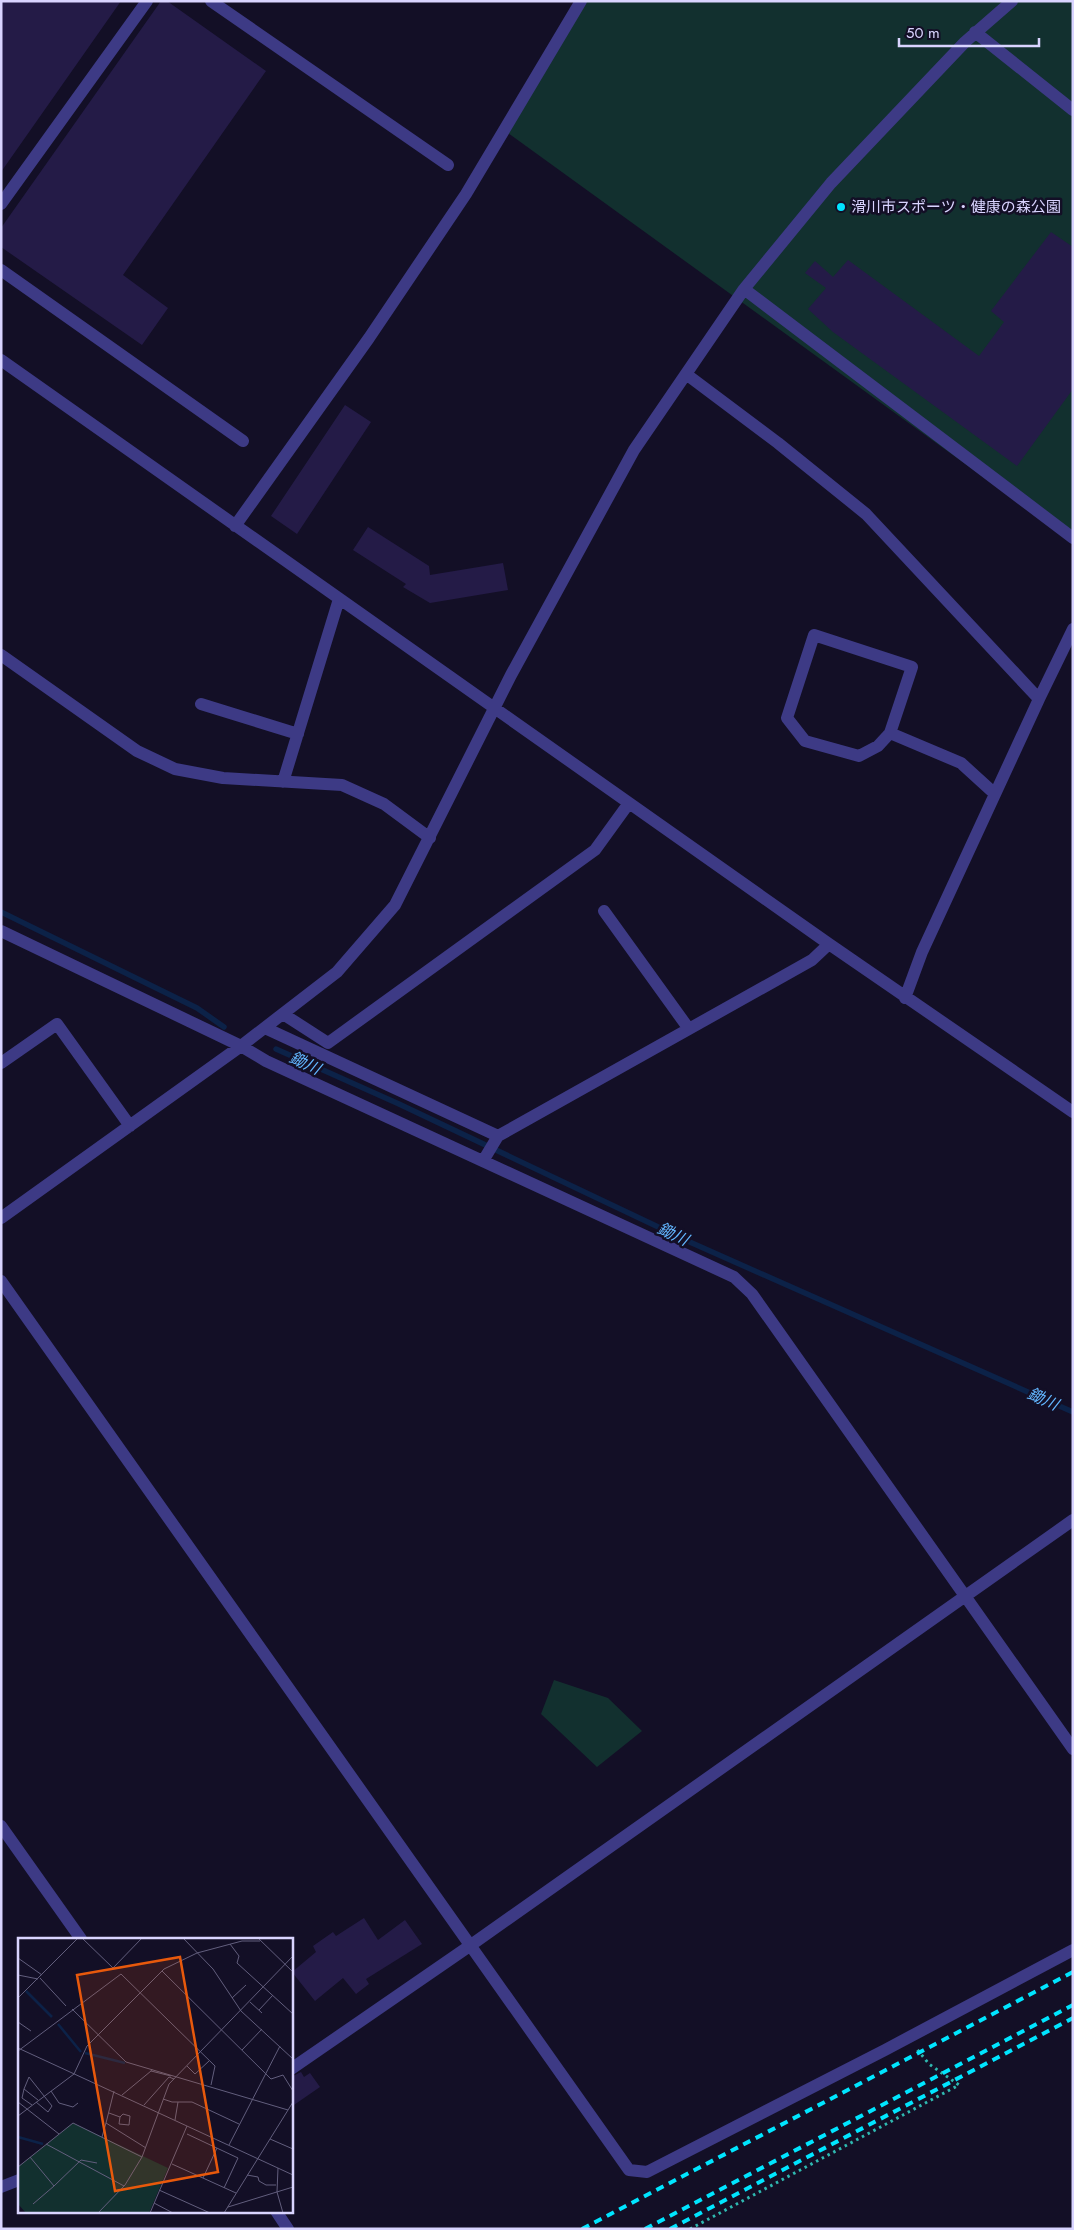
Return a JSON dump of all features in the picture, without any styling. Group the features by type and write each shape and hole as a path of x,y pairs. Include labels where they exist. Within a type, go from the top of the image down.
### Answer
{"street":[{"path":"1,204 147,1"},
{"path":"211,1 448,165"},
{"path":"236,526 369,338 466,194 581,1"},
{"path":"1,1218 241,1046 337,972 395,904 494,708 634,450 744,289 831,183 975,32 1012,1"},
{"path":"975,32 1073,110"},
{"path":"1,270 243,441"},
{"path":"744,289 1073,538"},
{"path":"1,360 905,998 1073,1112"},
{"path":"686,374 778,443 866,514 1039,699"},
{"path":"283,782 339,599"},
{"path":"905,998 922,952 1073,629"},
{"path":"814,635 912,667 890,733 878,746 859,756 805,741 787,718 814,635"},
{"path":"1,655 137,751 175,769 223,778 342,786 384,804 430,838"},
{"path":"201,704 298,734"},
{"path":"890,733 961,763 995,794"},
{"path":"283,1014 328,1042 596,850 629,803"},
{"path":"604,911 688,1029"},
{"path":"1,931 241,1046 266,1061 485,1159 734,1277 752,1294 963,1596 1073,1748"},
{"path":"485,1159 496,1139 812,960 829,944"},
{"path":"1,1063 57,1024 130,1126"},
{"path":"265,1028 496,1139"},
{"path":"1,1281 629,2170 647,2172 1073,1950"},
{"path":"292,2068 471,1945 1073,1520"},
{"path":"1,1826 80,1938"},
{"path":"1,2187 18,2180"},
{"path":"277,2212 288,2229"}],"path":[{"path":"690,2229 959,2085 929,2064 908,2037"}],"green space":[{"name":"滑川市スポーツ・健康の森公園","path":"585,1 1073,1 1073,542 504,130"},
{"path":"554,1680 608,1698 642,1731 597,1767 541,1714"}],"building":[{"path":"1,1 121,1 1,172"},
{"path":"161,1 167,1 266,71 123,275 168,308 142,345 1,247 1,228"},
{"path":"1051,232 1073,247 1073,389 1017,466 833,332 808,309 826,288 805,273 815,261 833,277 848,260 979,356 1004,322 991,311"},
{"path":"345,405 371,422 297,534 271,516"},
{"path":"368,527 429,566 430,575 503,563 508,590 430,603 403,587 406,584 353,550"},
{"path":"364,1918 378,1940 405,1920 422,1944 366,1979 369,1984 356,1994 343,1978 315,2001 292,1972 316,1952 313,1946 333,1932 336,1936"},
{"path":"301,2072 304,2077 310,2073 320,2087 292,2106 292,2076"}],"waterway":[{"name":"鋤川","path":"1,912 197,1008 224,1027"},
{"name":"鋤川","path":"276,1049 399,1104 692,1243 1073,1412"}],"railway":[{"path":"582,2229 1073,1972"},
{"path":"645,2229 1073,2005"},
{"path":"670,2229 1073,2018"}],"place":[{"name":"滑川市スポーツ・健康の森公園","path":"841,207"}]}
